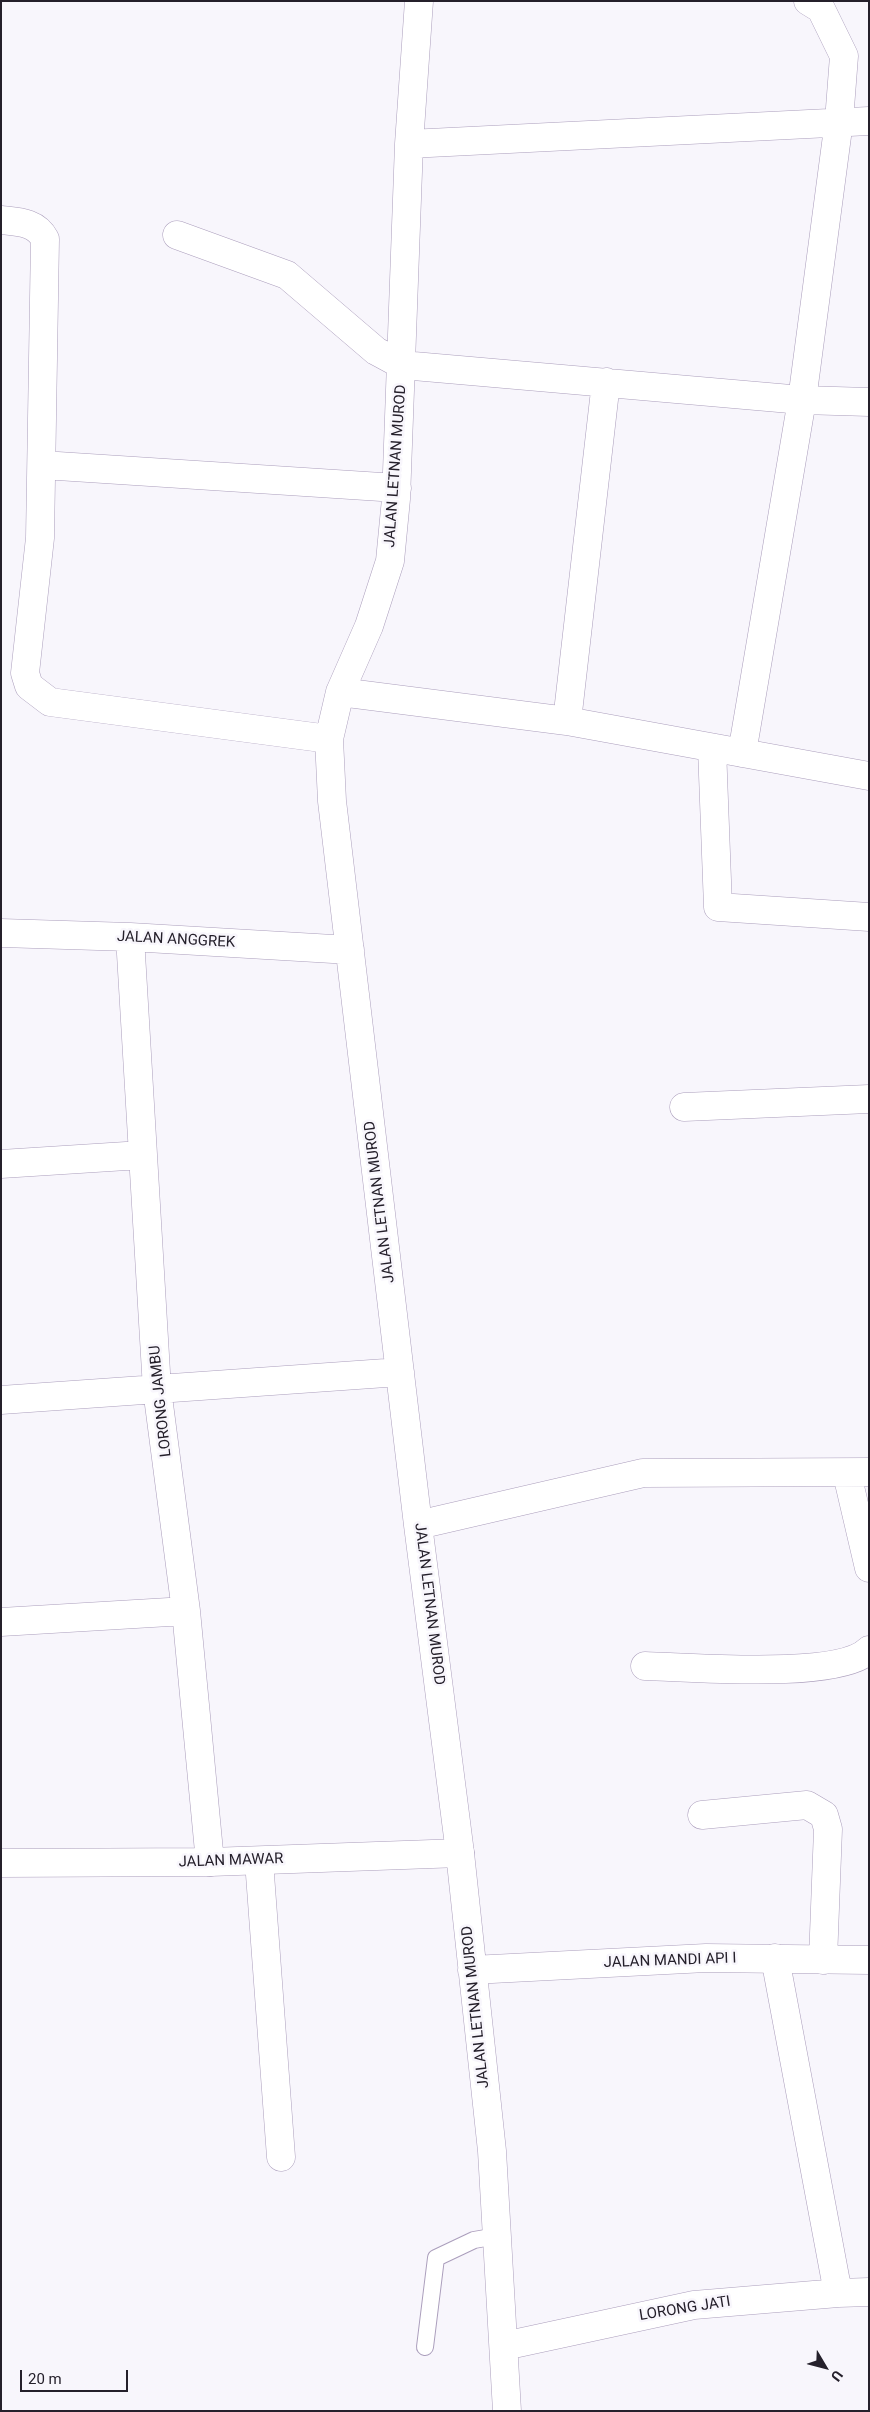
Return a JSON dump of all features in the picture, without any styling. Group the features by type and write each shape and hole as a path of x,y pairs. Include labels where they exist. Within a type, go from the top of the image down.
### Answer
{"street":[{"name":"JALAN LETNAN MUROD","path":"419,1 409,144 397,488 390,561 369,626 340,692 329,739 332,801 418,1525 460,1853 492,2150 507,2411"},
{"path":"742,753 802,400 839,122 844,56 820,9 808,1"},
{"path":"409,144 869,120"},
{"path":"1,220 27,223 41,232 45,240 40,538 24,673 29,686 50,702 329,739"},
{"path":"177,235 287,275 376,351 402,365 802,400 869,402"},
{"path":"567,721 606,382"},
{"path":"42,465 397,488"},
{"path":"340,692 567,721 869,776"},
{"path":"712,748 718,908 869,917"},
{"name":"JALAN ANGGREK","path":"1,933 350,950"},
{"name":"LORONG JAMBU","path":"130,938 157,1389 186,1611 210,1862"},
{"path":"684,1108 869,1099"},
{"path":"1,1164 142,1155"},
{"path":"1,1400 400,1372"},
{"path":"418,1525 643,1473 858,1473 869,1568"},
{"path":"1,1622 186,1611"},
{"path":"645,1666 799,1669 848,1662 869,1650"},
{"path":"702,1815 807,1805 824,1815 828,1830 823,1960"},
{"name":"JALAN MAWAR","path":"1,1862 210,1862 460,1853"},
{"path":"259,1860 282,2157"},
{"name":"JALAN MANDI API I","path":"472,1970 706,1958 869,1960"},
{"path":"775,1958 838,2293"},
{"name":"LORONG JATI","path":"504,2346 694,2305 869,2292"}],"lane":[{"path":"425,2347 436,2258 474,2240 497,2236"}]}
